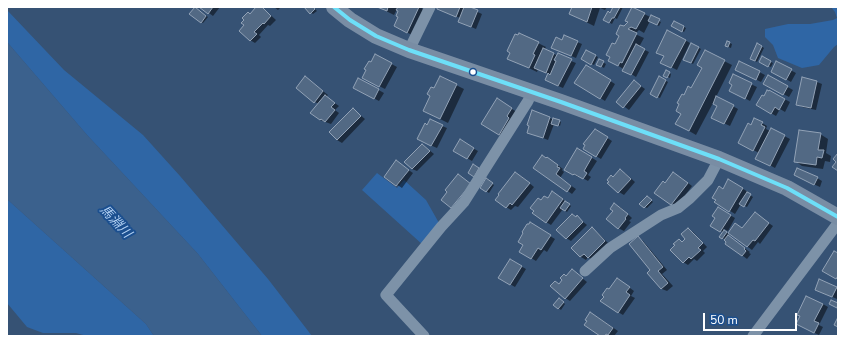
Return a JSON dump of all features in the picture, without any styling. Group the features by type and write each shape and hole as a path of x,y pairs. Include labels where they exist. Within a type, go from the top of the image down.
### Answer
{"street":[{"path":"334,7 350,20 376,36 409,50 719,159 787,188 838,217"},
{"path":"409,50 430,7"},
{"path":"424,336 386,295 441,227 464,202 528,101 532,92"},
{"path":"586,271 610,248 661,215 678,208 689,199 708,180 719,159"},
{"path":"752,336 838,223"}],"shaded area":[{"path":"831,7 838,7 838,44 819,65 802,68 778,58 773,45 765,37 765,29 788,24 810,24 833,20 837,18"},
{"path":"7,10 64,70 143,135 268,279 312,336 262,336 198,254 87,135 7,42"},
{"path":"377,173 397,188 404,180 426,200 439,223 423,245 362,190"},
{"path":"7,199 146,324 154,336 87,336 76,333 43,333 27,327 7,303"}],"water":[{"name":"馬淵川","path":"7,42 87,135 198,254 262,336 154,336 146,324 7,199"}],"building":[{"path":"195,7 206,16 201,23 189,14"},
{"path":"199,7 213,7 208,14"},
{"path":"256,7 262,7 271,16 254,32 257,34 250,41 239,31 244,25 241,23 244,20 242,18 248,12 250,14"},
{"path":"304,7 313,7 315,9 310,14"},
{"path":"377,7 388,7 387,11"},
{"path":"398,7 419,7 407,33 394,26 398,17 396,16 398,11 396,10"},
{"path":"437,7 460,7 456,17 437,9"},
{"path":"464,7 470,7 478,10 471,27 458,22"},
{"path":"572,7 592,7 587,22 569,14"},
{"path":"613,7 620,7 614,18 612,18 609,23 603,20 608,11 610,13"},
{"path":"632,7 645,13 636,29 631,27 628,29 637,33 622,63 620,62 618,66 608,61 610,57 606,55 612,43 615,44 619,36 616,34 620,25 624,26 628,22 625,21"},
{"path":"651,15 660,19 657,25 648,21"},
{"path":"674,21 684,26 682,32 671,26"},
{"path":"667,30 686,40 671,68 660,63 664,56 656,53"},
{"path":"519,33 539,42 533,54 535,55 529,68 507,59 510,53 507,51 515,34 518,35"},
{"path":"564,35 578,41 571,56 551,48 556,37 562,40"},
{"path":"727,41 730,42 728,47 725,46"},
{"path":"691,43 699,47 691,63 683,60"},
{"path":"757,43 762,46 755,61 750,59"},
{"path":"636,44 645,49 631,75 622,71"},
{"path":"543,48 554,53 546,73 534,68"},
{"path":"586,50 596,55 591,65 581,59"},
{"path":"705,50 725,60 689,131 675,124 681,114 676,111 679,104 677,103 682,94 684,95 688,86 691,88 702,68 697,65"},
{"path":"558,53 572,59 558,86 545,80 548,73 550,75 556,61 554,60"},
{"path":"375,54 392,63 379,87 362,78 366,70 364,69 369,61 371,62"},
{"path":"762,56 771,61 768,67 759,62"},
{"path":"599,59 604,61 601,67 596,65"},
{"path":"739,61 760,71 756,80 735,70"},
{"path":"776,61 792,69 786,80 771,72"},
{"path":"586,65 611,80 600,99 574,83"},
{"path":"666,70 670,72 667,78 663,76"},
{"path":"733,74 752,83 745,99 729,91 732,85 729,83"},
{"path":"768,75 788,86 783,95 763,84"},
{"path":"305,76 323,91 314,103 296,88"},
{"path":"440,76 457,84 440,119 423,111 430,96 427,94 431,87 434,88"},
{"path":"659,76 666,80 657,98 650,94"},
{"path":"802,77 817,81 811,108 796,105"},
{"path":"358,78 379,89 374,99 353,88"},
{"path":"634,80 641,86 623,108 616,102"},
{"path":"767,90 785,99 779,110 775,107 771,114 756,105"},
{"path":"325,95 335,103 331,107 335,110 325,122 310,113"},
{"path":"716,96 734,105 724,124 711,118 717,106 713,104"},
{"path":"497,98 512,108 507,116 509,118 499,135 481,124"},
{"path":"353,108 361,116 337,140 329,132"},
{"path":"532,110 550,117 543,138 527,133 529,126 527,125"},
{"path":"553,118 560,120 558,126 551,124"},
{"path":"754,118 763,122 761,125 765,127 753,151 738,143 748,123 751,125"},
{"path":"430,119 443,125 431,146 417,139 425,123 427,125"},
{"path":"771,128 785,135 770,166 755,159"},
{"path":"595,129 608,137 596,157 583,149 585,145 583,144"},
{"path":"799,130 821,133 818,150 824,150 822,158 817,157 816,165 794,162"},
{"path":"460,139 474,148 467,159 453,151"},
{"path":"422,144 430,151 412,169 404,162"},
{"path":"577,148 592,157 584,171 587,173 583,179 564,170"},
{"path":"838,153 838,171 832,167 836,162 833,159"},
{"path":"542,155 558,165 557,167 560,168 556,174 571,186 567,192 533,168"},
{"path":"396,160 409,170 396,186 384,177"},
{"path":"473,164 479,168 474,177 468,173"},
{"path":"797,168 818,177 814,185 794,175"},
{"path":"620,169 631,179 618,193 607,183 609,182 607,180 611,175 613,177"},
{"path":"515,172 530,183 512,205 510,203 506,208 495,200"},
{"path":"673,172 688,183 671,205 654,193 663,181 665,183"},
{"path":"458,174 471,184 451,208 441,200 447,192 445,190"},
{"path":"486,178 493,183 486,192 480,188"},
{"path":"728,179 743,188 729,212 714,202 716,200 712,198 719,186 723,189"},
{"path":"552,191 563,199 546,223 532,213 534,211 530,208 538,198 541,200 544,196 548,198"},
{"path":"747,192 751,194 744,207 739,204"},
{"path":"647,196 652,200 644,208 639,204"},
{"path":"565,201 570,204 565,211 560,208"},
{"path":"614,203 628,214 618,229 606,219 613,211 610,209"},
{"path":"718,207 731,215 720,232 710,226 715,218 712,216"},
{"path":"755,212 769,223 755,241 753,240 747,247 728,233 735,223 742,228"},
{"path":"572,214 576,217 577,215 583,222 566,239 556,230"},
{"path":"530,222 551,235 541,250 538,248 531,259 519,252 523,245 518,242 523,233 522,232"},
{"path":"592,227 605,241 588,258 584,254 580,257 571,248"},
{"path":"688,228 703,243 698,248 701,250 691,259 689,257 683,263 670,250 675,245 673,244 679,239 682,242 685,239 681,234"},
{"path":"724,230 727,232 722,239 719,237"},
{"path":"728,235 745,248 744,249 746,251 742,256 725,244 726,242 724,240"},
{"path":"638,236 663,267 658,271 668,283 661,289 647,273 650,270 629,244"},
{"path":"834,251 838,253 838,276 836,279 822,271"},
{"path":"510,259 522,266 510,285 498,278"},
{"path":"572,269 583,278 565,299 550,286 555,281 559,284 562,280 560,278 564,274 566,276"},
{"path":"617,278 630,287 626,292 630,295 618,313 600,301 604,297 602,295 607,288 609,289"},
{"path":"819,279 837,287 832,297 815,290"},
{"path":"806,296 823,304 814,321 819,323 814,333 796,324 800,316 797,315"},
{"path":"559,298 564,302 558,309 553,305"},
{"path":"831,300 838,303 837,308 829,304"},
{"path":"590,312 613,328 608,335 606,334 605,336 600,336 584,325"},
{"path":"838,317 838,327 834,325"}],"transit line":[{"path":"334,7 350,20 376,36 409,50 561,102 719,159 787,188 838,217"}]}
